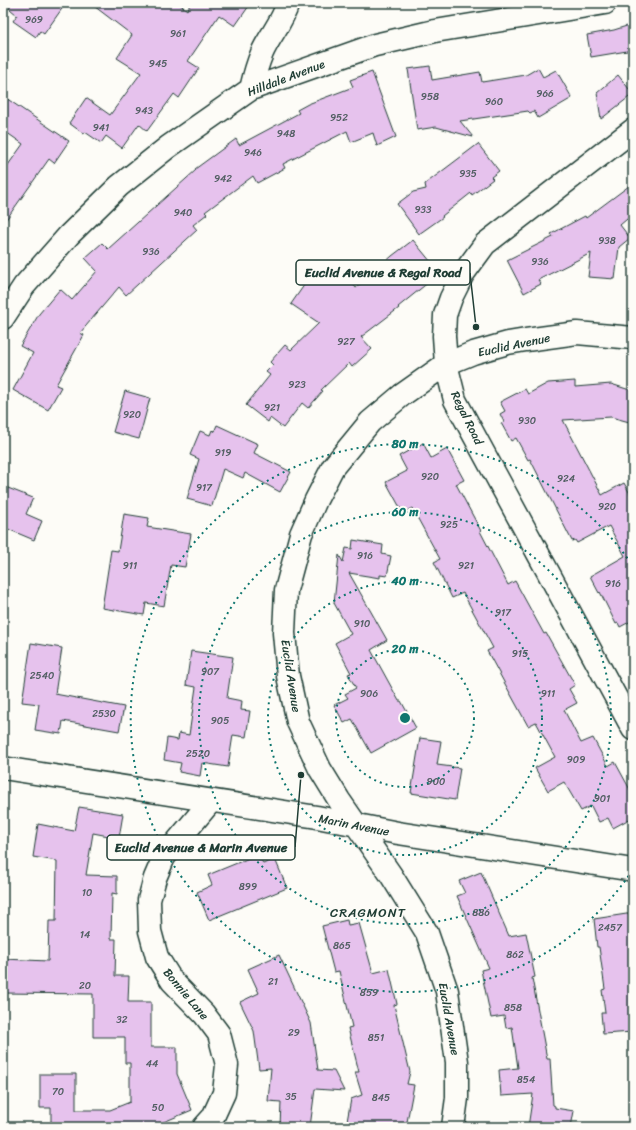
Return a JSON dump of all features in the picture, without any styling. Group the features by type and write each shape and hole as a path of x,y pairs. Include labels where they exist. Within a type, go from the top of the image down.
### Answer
{"street":[{"path":"251,89 255,70 262,52 284,16 288,3"},
{"name":"Hilldale Avenue","path":"3,318 24,286 69,235 119,186 168,147 251,89 375,45 435,31 605,3"},
{"name":"Regal Road","path":"633,130 485,244 463,274 451,298 445,315 444,336 446,364 455,400 633,729"},
{"name":"Euclid Avenue","path":"453,1127 457,1098 457,1062 446,991 427,932 391,875 339,800 320,769 298,722 288,676 284,633 286,590 301,534 333,467 370,422 402,395 446,364 473,353 526,340 578,333 633,338"},
{"name":"Marin Avenue","path":"3,768 317,817 398,833 633,870"},
{"name":"Bonnie Lane","path":"204,1127 213,1117 224,1093 227,1065 219,1034 204,1014 172,981 157,957 150,931 149,900 155,878 164,857 210,801"}],"building":[{"path":"3,3 66,3 44,34 40,31 36,37 13,21 17,15"},
{"path":"90,3 178,3 187,10 191,3 251,3 235,26 219,15 188,61 199,68 179,98 174,94 147,131 139,124 122,148 106,136 101,143 85,132 84,134 69,123 86,98 110,115 141,73 117,58 132,35"},
{"path":"633,24 633,50 591,57 587,35 614,30"},
{"path":"430,66 432,80 480,72 482,82 526,75 538,68 543,77 556,70 572,98 538,118 534,111 530,113 528,111 460,121 473,137 436,127 417,130 408,69"},
{"path":"372,72 396,137 377,146 373,133 351,142 347,131 283,164 285,168 257,183 253,176 205,212 207,214 193,225 197,230 126,295 119,287 80,333 84,335 56,385 61,387 48,410 13,390 33,353 20,346 39,314 60,289 72,300 97,271 85,258 102,243 108,249 196,170 195,169 236,139 239,145 299,113 297,110 308,104 353,87 350,80"},
{"path":"618,75 633,94 601,119 597,93"},
{"path":"3,96 69,141 54,163 49,159 3,224 3,172 23,144 3,130"},
{"path":"478,144 499,171 491,177 493,179 472,195 471,193 442,216 443,217 419,234 397,204 413,192 426,189 425,184"},
{"path":"633,183 633,214 620,225 630,238 619,247 615,279 588,277 591,253 538,280 541,284 524,293 507,260 553,237 551,234 585,216 586,218"},
{"path":"413,240 440,273 398,307 399,308 361,337 372,349 352,367 349,363 321,390 323,391 308,408 302,403 283,428 270,418 268,422 246,405 270,375 266,372 273,365 270,362 285,345 291,350 319,323 291,304 307,281 312,284 337,264 356,288 392,256"},
{"path":"575,381 575,387 611,384 633,391 633,423 611,417 563,420 602,495 624,483 633,499 633,620 620,627 618,623 616,624 590,576 625,556 609,526 577,543 575,540 572,541 530,459 528,460 516,438 511,441 501,423 504,422 500,414 505,411 500,402 525,389 528,394 548,383"},
{"path":"125,391 150,398 139,439 113,432"},
{"path":"217,425 258,444 254,453 291,472 280,492 245,473 243,478 223,469 212,506 187,499 199,459 190,455 200,431 210,435 212,430 214,432"},
{"path":"423,443 431,458 447,449 464,480 456,484 508,585 515,581 544,634 546,633 575,685 569,689 577,703 564,710 581,743 593,738 608,766 615,762 633,795 633,817 613,828 608,818 599,822 591,806 581,811 564,782 548,791 535,768 555,757 536,722 528,726 487,651 493,648 463,593 452,598 434,562 440,559 412,508 403,513 386,482 407,471 399,456"},
{"path":"3,486 33,498 26,514 42,521 34,540 3,527"},
{"path":"124,514 149,518 147,527 191,534 185,567 171,565 164,606 146,603 144,615 102,608 111,550 118,551"},
{"path":"353,540 383,545 382,554 391,556 387,576 380,575 380,578 349,573 387,640 371,650 399,701 401,701 416,728 371,753 352,719 344,723 334,705 348,698 345,694 356,688 348,674 351,673 335,643 351,634 334,603 339,555 343,562 346,548 352,549"},
{"path":"31,643 62,648 55,694 124,707 119,731 63,721 61,734 35,730 39,704 22,702"},
{"path":"191,651 233,657 227,698 242,701 241,710 250,711 246,737 233,735 228,767 202,763 200,776 179,772 181,763 164,760 167,738 178,740 179,733 189,735 196,687 186,685"},
{"path":"420,738 441,741 437,765 460,768 455,800 411,793"},
{"path":"79,807 123,814 119,838 93,833 86,875 117,876 117,894 112,893 111,939 116,939 115,976 129,976 128,1002 151,1002 151,1047 177,1047 177,1074 192,1110 152,1127 51,1127 51,1108 40,1108 40,1074 76,1074 76,1110 110,1110 130,1102 130,1063 125,1063 125,1037 93,1037 93,994 3,993 3,959 48,961 49,921 56,921 57,861 33,857 38,824 74,831"},
{"path":"259,854 263,864 275,859 287,888 209,920 197,892 212,885 208,875"},
{"path":"481,872 509,936 526,933 535,977 532,978 547,1059 550,1059 553,1105 555,1108 574,1111 571,1127 528,1127 533,1094 501,1096 499,1070 518,1068 512,1027 506,1028 504,1016 491,1018 481,970 489,968 457,896 465,893 459,881"},
{"path":"633,913 633,1032 603,1034 601,1013 605,1013 602,990 605,989 599,947 597,947 594,919"},
{"path":"347,920 348,925 359,923 373,973 389,969 397,1004 394,1005 410,1072 407,1084 414,1085 406,1127 346,1127 351,1099 362,1095 355,1072 359,1072 348,1028 352,1027 339,971 334,972 322,926"},
{"path":"279,955 311,1023 318,1070 334,1071 344,1091 315,1089 310,1127 280,1127 281,1102 268,1101 271,1068 259,1069 254,1031 240,1002 259,993 248,969"}],"place":[{"name":"Euclid Avenue & Regal Road","path":"476,327"},
{"name":"Euclid Avenue & Marin Avenue","path":"301,775"}],"district":[{"name":"CRAGMONT","path":"368,912"}]}
